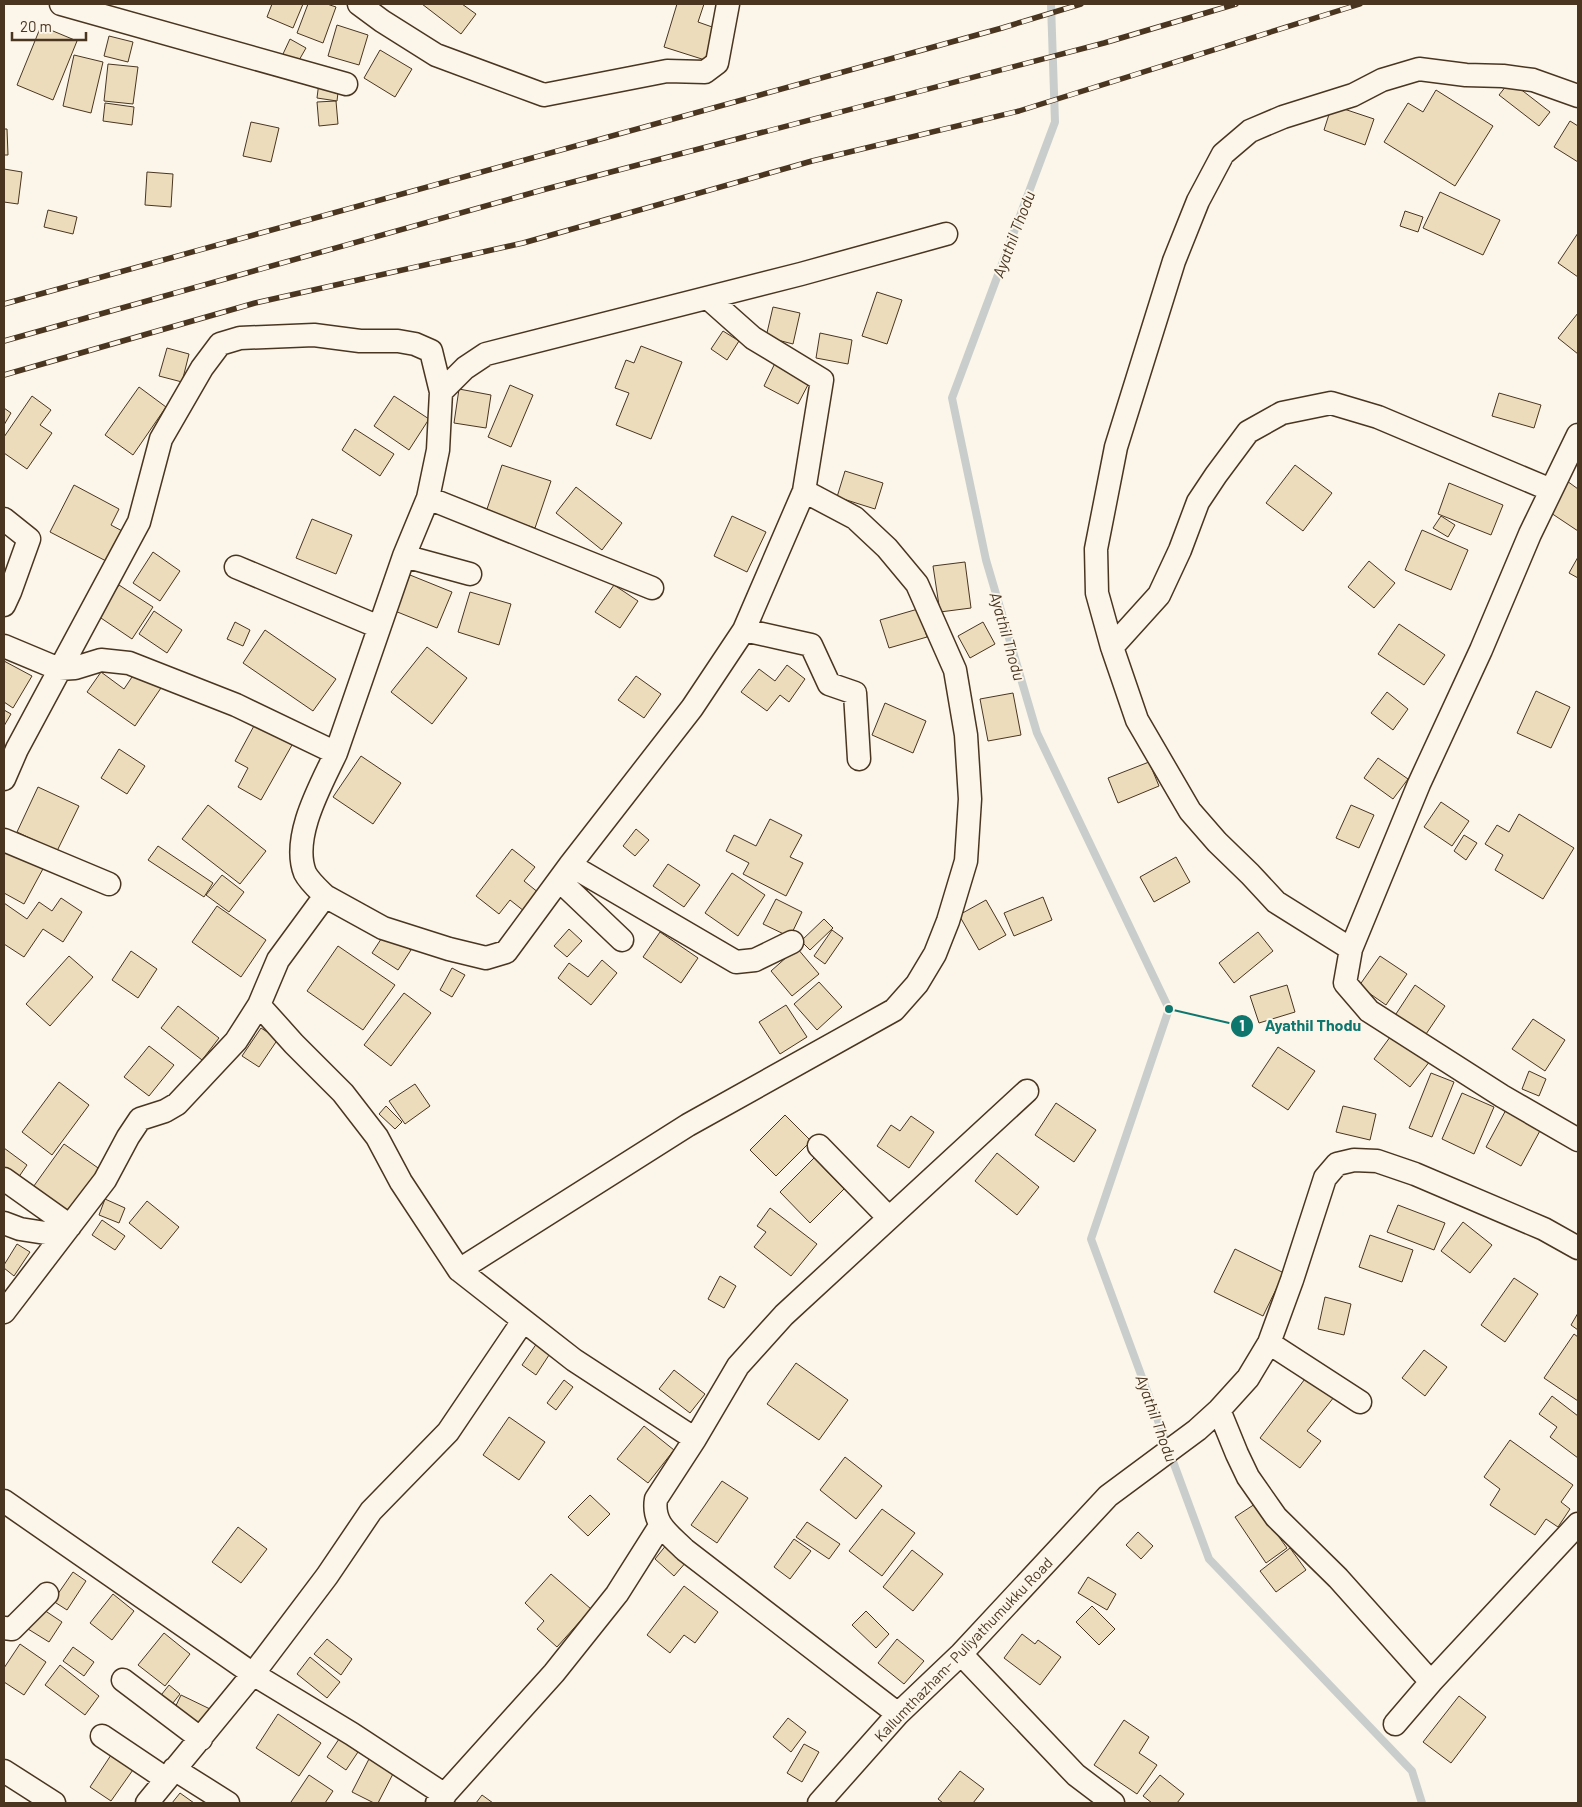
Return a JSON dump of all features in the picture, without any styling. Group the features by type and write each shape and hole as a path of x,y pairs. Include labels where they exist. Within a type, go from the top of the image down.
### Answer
{"street":[{"path":"61,4 346,84"},
{"path":"359,4 436,55 544,95 667,71 705,72 717,63 728,4"},
{"path":"1351,949 1276,902 1217,842 1190,811 1137,720 1112,647 1097,593 1096,549 1116,447 1174,261 1198,201 1224,154 1250,132 1283,117 1353,95 1382,80 1419,69 1533,80 1578,96"},
{"path":"441,392 465,368 486,354 708,298 946,234"},
{"path":"4,779 17,749 59,669 139,522 161,439 202,368 220,344 240,338 314,335 360,341 398,341 415,344 430,351 441,392 438,450 428,498 404,556 336,752 313,805 302,840 302,859 306,875 325,896 383,928 449,949 486,958 506,952 692,708 744,630 804,491 822,380 752,338 708,298"},
{"path":"1112,647 1159,595 1180,550 1198,502 1216,475 1248,432 1282,413 1330,403 1378,417 1551,490"},
{"path":"1578,435 1530,534 1481,650 1420,784 1351,949 1345,983 1369,1012 1502,1096 1578,1140"},
{"path":"459,1270 688,1125 894,1010 917,984 936,954 966,861 970,799 966,735 955,670 917,584 887,548 855,518 804,491"},
{"path":"428,498 652,588"},
{"path":"4,519 29,539 4,605"},
{"path":"404,556 470,574"},
{"path":"236,567 379,627"},
{"path":"744,630 811,645 829,684 855,694 859,759"},
{"path":"4,646 59,669 76,668 101,660 129,663 236,705 336,752"},
{"path":"4,840 109,884"},
{"path":"565,873 622,940"},
{"path":"565,873 736,962 755,960 792,942"},
{"path":"4,1312 105,1180 140,1119 165,1111 177,1104 236,1041 259,1005 278,960 325,896"},
{"path":"259,1005 294,1044 343,1093 377,1137 401,1182 459,1270 574,1360 695,1439"},
{"path":"898,1714 685,1550 660,1526 654,1510 656,1499 695,1439 738,1366 784,1315 1027,1091"},
{"path":"819,1146 889,1218"},
{"path":"1431,1682 1338,1578 1276,1517 1248,1476 1219,1410 1248,1378 1269,1343 1292,1280 1325,1178 1337,1164 1354,1160 1377,1161 1415,1174 1544,1228 1578,1248"},
{"path":"4,1179 70,1226"},
{"path":"4,1222 20,1229 52,1234 70,1226"},
{"path":"147,1803 253,1674 327,1576 371,1511 448,1432 524,1321"},
{"path":"1269,1343 1360,1402"},
{"name":"Kallumthazham- Puliyathumukku Road","path":"819,1803 898,1714 961,1654 1108,1496 1197,1430 1219,1410"},
{"path":"4,1501 253,1674 352,1734 441,1799 554,1673 617,1594 660,1526"},
{"path":"1395,1724 1431,1682 1578,1524"},
{"path":"4,1628 12,1629 47,1594"},
{"path":"961,1654 1076,1775 1113,1803"},
{"path":"123,1680 201,1739"},
{"path":"102,1736 170,1774 228,1803"},
{"path":"4,1771 54,1803"}],"building":[{"path":"272,4 303,4 293,28 267,17"},
{"path":"308,4 327,4 336,7 323,43 297,33"},
{"path":"422,4 462,4 476,14 461,34"},
{"path":"677,4 704,4 698,22 715,28 705,60 664,47"},
{"path":"337,25 368,35 359,65 328,56"},
{"path":"41,26 77,41 53,100 17,85"},
{"path":"109,36 133,42 128,62 104,56"},
{"path":"290,39 306,48 298,62 283,54"},
{"path":"380,50 412,69 395,97 364,78"},
{"path":"74,55 103,62 91,113 63,106"},
{"path":"108,64 138,67 133,104 104,101"},
{"path":"1510,81 1550,112 1539,126 1499,95"},
{"path":"319,82 339,84 337,101 317,98"},
{"path":"1436,90 1493,126 1455,186 1384,142 1408,103 1423,112"},
{"path":"336,101 338,124 319,126 317,102"},
{"path":"105,103 134,107 132,125 103,121"},
{"path":"1332,105 1374,119 1365,145 1324,130"},
{"path":"1570,121 1578,126 1578,162 1554,147"},
{"path":"251,122 279,128 271,162 243,156"},
{"path":"4,129 7,129 8,155 4,155"},
{"path":"4,169 22,172 18,204 4,202"},
{"path":"147,172 173,174 171,207 145,205"},
{"path":"1440,192 1500,220 1483,255 1423,228"},
{"path":"48,210 77,217 73,234 44,227"},
{"path":"1405,211 1423,217 1418,232 1400,226"},
{"path":"1578,233 1578,277 1558,263"},
{"path":"877,292 902,300 887,344 862,336"},
{"path":"773,307 800,313 793,344 766,337"},
{"path":"1578,313 1578,354 1558,338"},
{"path":"723,331 739,341 727,360 711,349"},
{"path":"820,333 852,340 848,364 816,358"},
{"path":"641,346 682,362 651,439 616,425 629,393 615,388 626,360 634,363"},
{"path":"167,348 189,354 182,382 159,376"},
{"path":"776,361 811,379 798,404 764,386"},
{"path":"510,385 533,395 511,447 488,437"},
{"path":"139,387 166,407 133,455 105,435"},
{"path":"459,389 491,395 486,428 454,423"},
{"path":"1499,393 1541,405 1534,428 1492,416"},
{"path":"32,396 51,410 40,425 52,433 27,469 4,453 4,437"},
{"path":"394,396 429,419 409,450 374,426"},
{"path":"4,408 11,413 4,425"},
{"path":"355,429 394,454 380,476 342,450"},
{"path":"502,465 551,481 535,528 486,512"},
{"path":"1295,465 1332,493 1303,531 1266,503"},
{"path":"845,471 883,483 875,509 837,497"},
{"path":"1567,481 1578,489 1578,531 1548,511"},
{"path":"1449,483 1503,505 1491,535 1438,514"},
{"path":"74,485 119,509 111,525 124,532 108,562 50,532"},
{"path":"576,487 622,523 602,550 556,513"},
{"path":"732,516 766,532 747,572 714,556"},
{"path":"1441,516 1455,525 1448,537 1433,528"},
{"path":"312,519 352,535 336,574 296,558"},
{"path":"1422,530 1468,550 1451,590 1405,570"},
{"path":"153,552 180,571 160,601 133,583"},
{"path":"1578,557 1578,578 1569,573"},
{"path":"1369,561 1395,583 1374,608 1348,587"},
{"path":"965,562 971,608 940,612 933,566"},
{"path":"410,575 452,592 437,628 395,611"},
{"path":"119,585 153,607 132,639 98,616"},
{"path":"614,585 638,601 620,628 595,612"},
{"path":"470,592 511,604 499,645 458,632"},
{"path":"918,609 927,637 889,648 880,620"},
{"path":"154,611 182,630 167,653 139,634"},
{"path":"235,622 250,630 243,646 227,639"},
{"path":"983,622 995,644 970,658 958,636"},
{"path":"1399,624 1445,655 1424,685 1378,654"},
{"path":"265,630 336,679 313,711 243,663"},
{"path":"427,647 467,678 432,724 391,692"},
{"path":"4,661 32,676 13,708 4,702"},
{"path":"787,665 805,679 789,702 780,695 767,711 741,692 759,669 775,681"},
{"path":"136,671 161,688 135,726 87,692 101,672 124,689"},
{"path":"636,676 661,694 644,718 618,700"},
{"path":"1536,691 1570,707 1551,748 1517,733"},
{"path":"1387,692 1408,709 1393,730 1371,713"},
{"path":"1013,693 1021,735 988,741 980,699"},
{"path":"885,703 926,721 913,753 872,735"},
{"path":"4,710 11,714 4,726"},
{"path":"255,724 292,745 261,800 238,787 248,768 235,761"},
{"path":"119,749 145,766 127,794 101,778"},
{"path":"361,756 401,783 373,824 333,797"},
{"path":"1378,758 1408,779 1393,799 1364,778"},
{"path":"1149,762 1159,786 1118,803 1108,778"},
{"path":"38,787 79,806 57,851 17,832"},
{"path":"1441,802 1469,821 1452,846 1424,827"},
{"path":"208,805 266,851 240,884 182,839"},
{"path":"1351,805 1374,815 1359,848 1336,838"},
{"path":"1519,814 1574,848 1543,899 1495,870 1503,855 1485,844 1497,825 1509,832"},
{"path":"770,819 802,835 790,857 803,863 786,896 743,874 749,863 726,851 734,835 756,846"},
{"path":"636,829 649,840 635,856 623,846"},
{"path":"1464,835 1477,843 1466,860 1454,851"},
{"path":"4,846 44,867 24,904 4,893"},
{"path":"158,846 213,883 204,897 148,860"},
{"path":"512,849 535,867 524,881 539,893 524,911 510,900 499,914 476,896"},
{"path":"1176,857 1190,882 1154,902 1140,877"},
{"path":"668,864 700,885 684,907 653,886"},
{"path":"732,873 765,895 738,936 705,913"},
{"path":"222,875 244,892 229,912 206,895"},
{"path":"1043,897 1052,920 1014,936 1004,913"},
{"path":"61,898 82,912 63,942 43,929 24,957 4,944 4,903 27,919 39,902 52,911"},
{"path":"776,899 802,912 790,937 763,924"},
{"path":"986,900 1006,935 979,950 959,915"},
{"path":"217,906 266,940 241,977 192,942"},
{"path":"824,919 833,928 810,950 801,941"},
{"path":"569,929 582,941 567,957 554,946"},
{"path":"832,930 843,938 825,964 814,956"},
{"path":"660,932 698,958 681,983 643,957"},
{"path":"1258,932 1273,951 1234,983 1219,963"},
{"path":"385,933 411,950 398,970 372,953"},
{"path":"338,946 395,985 363,1030 307,991"},
{"path":"797,948 819,974 792,996 771,971"},
{"path":"131,951 157,969 138,998 112,980"},
{"path":"69,956 93,977 50,1026 26,1004"},
{"path":"1380,956 1407,974 1386,1005 1359,986"},
{"path":"602,960 617,973 591,1005 558,978 569,963 588,977"},
{"path":"452,968 465,975 452,997 440,990"},
{"path":"819,982 842,1007 817,1030 794,1004"},
{"path":"1287,985 1295,1012 1259,1023 1250,996"},
{"path":"1415,985 1445,1006 1424,1037 1394,1017"},
{"path":"404,993 431,1013 391,1066 364,1045"},
{"path":"786,1005 807,1037 780,1054 759,1022"},
{"path":"178,1006 219,1038 202,1060 161,1028"},
{"path":"1533,1019 1565,1040 1545,1071 1512,1049"},
{"path":"261,1028 278,1039 259,1067 242,1056"},
{"path":"1393,1033 1430,1061 1410,1087 1374,1059"},
{"path":"149,1046 174,1065 149,1096 124,1077"},
{"path":"1278,1047 1315,1071 1288,1110 1252,1086"},
{"path":"1529,1071 1546,1079 1539,1096 1522,1089"},
{"path":"1431,1073 1454,1082 1432,1137 1409,1128"},
{"path":"59,1082 89,1105 52,1155 22,1132"},
{"path":"415,1084 430,1106 405,1124 389,1101"},
{"path":"1462,1093 1494,1107 1474,1154 1442,1139"},
{"path":"1056,1103 1096,1130 1074,1162 1035,1135"},
{"path":"386,1106 402,1122 395,1129 379,1114"},
{"path":"1343,1106 1376,1114 1370,1140 1336,1132"},
{"path":"1507,1108 1542,1127 1521,1166 1486,1147"},
{"path":"785,1115 811,1141 776,1176 750,1150"},
{"path":"911,1116 934,1132 909,1168 877,1146 891,1125 900,1131"},
{"path":"64,1144 101,1170 68,1217 31,1190"},
{"path":"4,1148 27,1165 18,1178 4,1167"},
{"path":"997,1153 1039,1187 1017,1215 975,1181"},
{"path":"814,1158 844,1189 810,1223 780,1192"},
{"path":"105,1199 125,1208 119,1223 99,1215"},
{"path":"147,1201 179,1227 161,1249 129,1223"},
{"path":"1398,1205 1445,1223 1434,1250 1387,1232"},
{"path":"770,1208 817,1244 791,1276 754,1247 766,1232 757,1226"},
{"path":"102,1220 125,1236 115,1250 92,1235"},
{"path":"1463,1222 1492,1245 1470,1273 1441,1251"},
{"path":"1370,1235 1413,1250 1402,1282 1359,1267"},
{"path":"17,1244 30,1252 14,1276 4,1268 4,1265"},
{"path":"1235,1249 1284,1273 1263,1316 1214,1292"},
{"path":"720,1276 736,1286 724,1308 708,1299"},
{"path":"1514,1278 1538,1294 1505,1342 1481,1325"},
{"path":"1325,1297 1351,1304 1344,1335 1318,1329"},
{"path":"1578,1313 1578,1330 1571,1325"},
{"path":"1574,1334 1578,1337 1578,1401 1544,1378"},
{"path":"537,1343 551,1352 536,1375 522,1365"},
{"path":"1424,1350 1447,1367 1425,1396 1402,1378"},
{"path":"796,1363 848,1400 819,1440 767,1404"},
{"path":"674,1370 705,1394 690,1413 659,1389"},
{"path":"1311,1371 1338,1392 1307,1431 1321,1441 1300,1468 1260,1438"},
{"path":"564,1380 573,1387 556,1410 547,1403"},
{"path":"1552,1396 1578,1416 1578,1458 1550,1437 1557,1427 1539,1414"},
{"path":"509,1417 545,1442 519,1480 483,1455"},
{"path":"644,1426 674,1450 648,1483 617,1459"},
{"path":"1510,1440 1573,1485 1561,1502 1570,1509 1558,1527 1546,1519 1535,1535 1490,1505 1500,1489 1484,1477"},
{"path":"845,1457 882,1486 856,1519 820,1490"},
{"path":"722,1481 748,1498 717,1543 691,1525"},
{"path":"590,1495 610,1514 588,1536 568,1517"},
{"path":"1255,1504 1287,1548 1266,1563 1235,1517"},
{"path":"882,1509 915,1533 882,1576 849,1551"},
{"path":"807,1522 840,1544 829,1559 796,1537"},
{"path":"238,1527 267,1549 241,1583 212,1562"},
{"path":"1138,1532 1153,1546 1141,1559 1126,1545"},
{"path":"794,1539 811,1551 790,1579 774,1567"},
{"path":"667,1544 687,1561 674,1576 655,1559"},
{"path":"1290,1548 1306,1570 1276,1592 1260,1571"},
{"path":"912,1550 943,1574 913,1611 883,1587"},
{"path":"73,1572 86,1581 67,1610 53,1601"},
{"path":"551,1574 591,1609 557,1647 537,1629 544,1621 525,1603"},
{"path":"1088,1577 1116,1594 1107,1610 1078,1593"},
{"path":"684,1586 718,1612 695,1643 684,1635 670,1653 647,1635"},
{"path":"113,1594 134,1611 112,1640 90,1623"},
{"path":"1092,1606 1115,1629 1099,1645 1076,1622"},
{"path":"41,1608 62,1622 49,1642 28,1629"},
{"path":"866,1611 889,1634 876,1648 852,1625"},
{"path":"164,1633 190,1654 165,1686 138,1665"},
{"path":"1022,1634 1035,1644 1038,1640 1061,1657 1040,1685 1004,1658"},
{"path":"327,1639 352,1659 341,1675 314,1654"},
{"path":"897,1639 924,1661 904,1684 878,1663"},
{"path":"20,1644 46,1662 24,1695 4,1682 4,1668"},
{"path":"73,1647 94,1662 84,1676 63,1661"},
{"path":"310,1657 340,1682 327,1698 297,1674"},
{"path":"60,1665 99,1696 85,1715 45,1685"},
{"path":"169,1685 180,1694 169,1708 158,1699"},
{"path":"181,1695 210,1709 202,1727 172,1714"},
{"path":"1459,1696 1486,1717 1451,1763 1423,1742"},
{"path":"278,1714 321,1743 299,1776 256,1748"},
{"path":"788,1718 806,1732 791,1752 773,1737"},
{"path":"1124,1720 1149,1737 1139,1753 1157,1765 1137,1794 1094,1765"},
{"path":"339,1739 358,1752 346,1770 327,1757"},
{"path":"804,1744 819,1752 802,1782 787,1773"},
{"path":"113,1752 135,1767 111,1801 90,1787"},
{"path":"370,1757 395,1770 378,1803 374,1803 352,1792"},
{"path":"960,1771 984,1789 973,1803 943,1803 938,1799"},
{"path":"309,1775 333,1791 325,1803 291,1802"},
{"path":"1160,1775 1184,1794 1177,1803 1152,1803 1143,1796"},
{"path":"180,1793 194,1803 172,1803"},
{"path":"482,1795 493,1803 476,1803"}],"waterway":[{"name":"Ayathil Thodu","path":"1051,4 1055,122 952,398 986,560 1037,733 1169,1009 1091,1239 1209,1559 1412,1771 1422,1803"}],"railway":[{"path":"4,304 1002,28 1081,4"},
{"path":"4,341 546,189 1104,43 1236,4"},
{"path":"4,375 255,303 523,243 812,161 1019,111 1360,4"}],"place":[{"name":"Ayathil Thodu","path":"1169,1009"}]}
